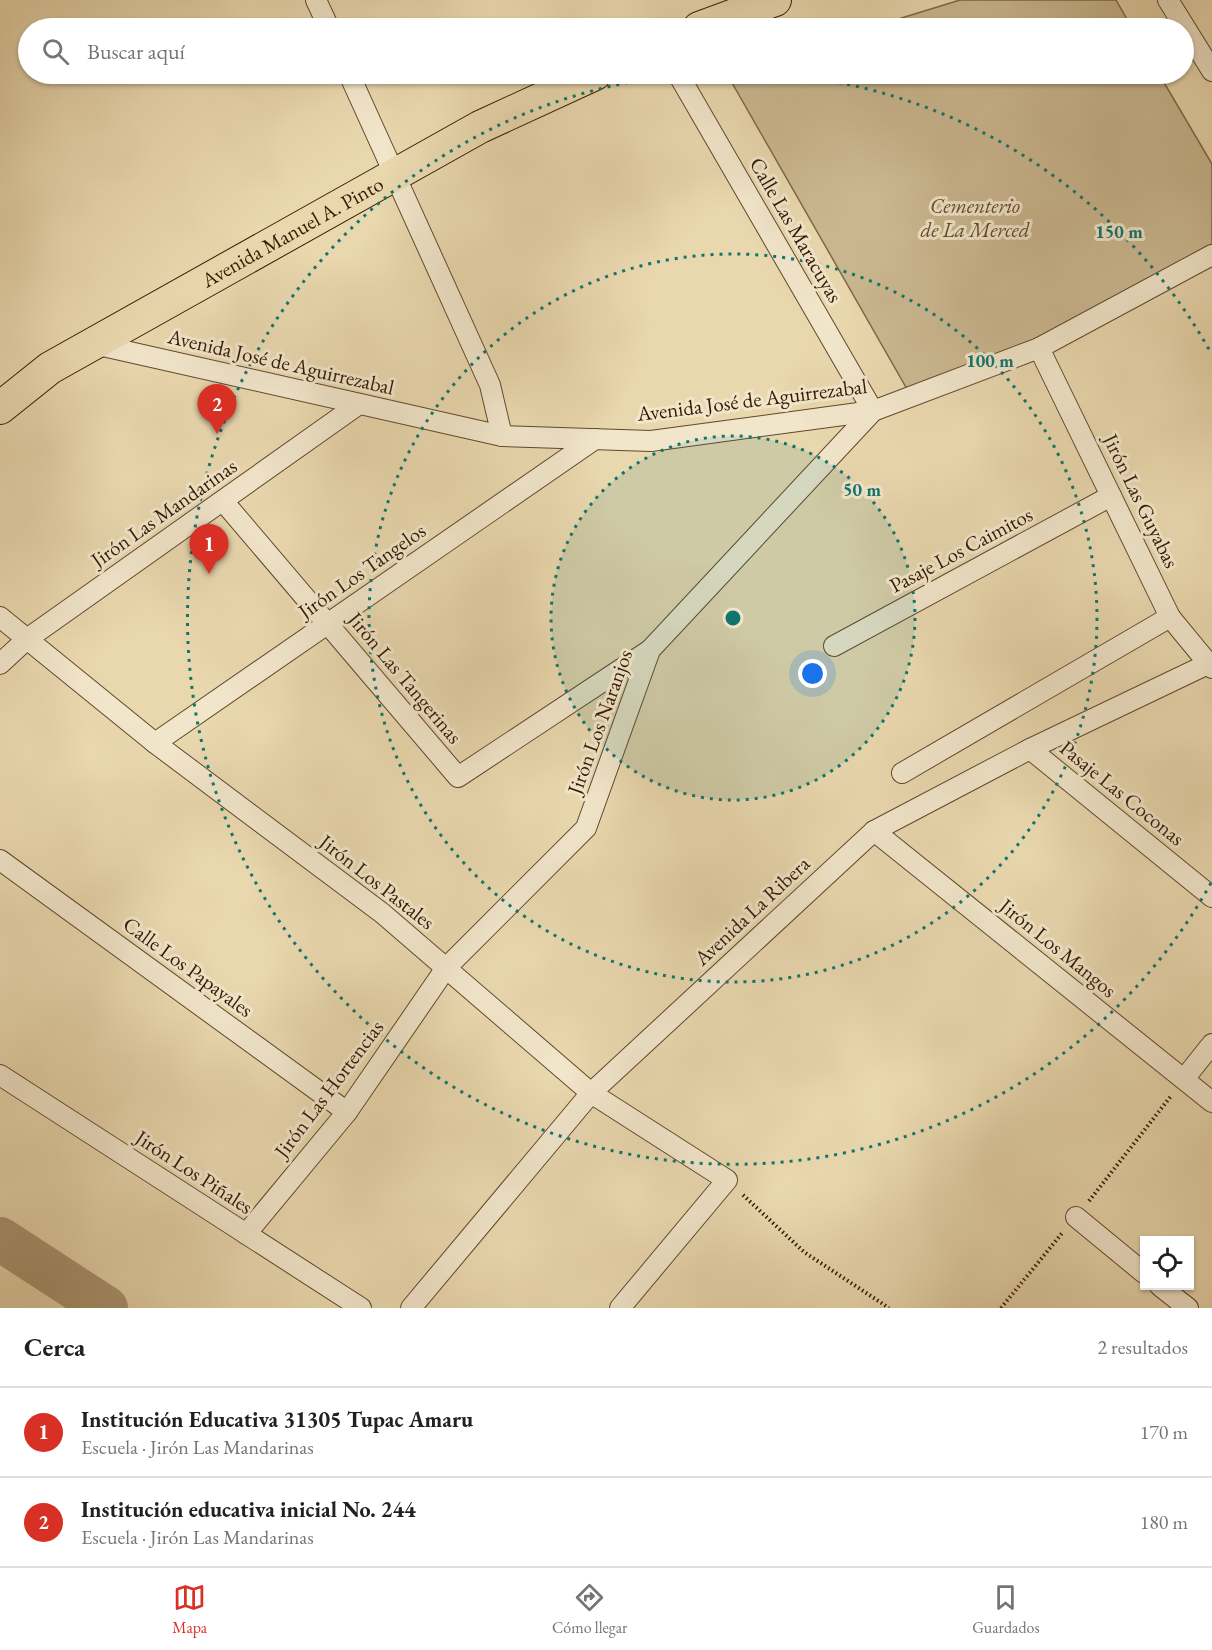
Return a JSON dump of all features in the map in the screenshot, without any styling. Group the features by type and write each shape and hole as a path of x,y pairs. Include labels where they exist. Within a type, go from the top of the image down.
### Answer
{"highway":[{"path":"726,18 775,0"},
{"name":"Avenida Manuel A. Pinto","path":"0,408 50,368 480,127 573,84"}],"street":[{"path":"316,0 324,18"},
{"path":"1168,0 1179,18"},
{"path":"1194,42 1212,71"},
{"path":"353,84 490,385 502,436"},
{"name":"Calle Las Maracuyas","path":"684,84 873,411"},
{"name":"Avenida José de Aguirrezabal","path":"94,344 502,436 651,441 873,411 1039,348 1212,255"},
{"name":"Jirón Las Guyabas","path":"1039,348 1170,617 1210,665"},
{"name":"Jirón Las Mandarinas","path":"0,664 27,639 359,404"},
{"name":"Jirón Los Naranjos","path":"446,968 586,828 650,650 873,411"},
{"name":"Jirón Los Tangelos","path":"155,743 595,439"},
{"name":"Pasaje Los Caimitos","path":"834,646 1111,496"},
{"name":"Jirón Las Tangerinas","path":"223,501 458,777 650,650"},
{"name":"Jirón Los Pastales","path":"0,617 155,743 382,913 591,1094 727,1180"},
{"path":"902,773 1170,617"},
{"name":"Avenida La Ribera","path":"411,1308 591,1094 874,831 1030,749 1210,665"},
{"name":"Pasaje Las Coconas","path":"1030,749 1212,897"},
{"name":"Jirón Los Mangos","path":"874,831 1212,1102"},
{"name":"Calle Los Papayales","path":"0,860 347,1112"},
{"name":"Jirón Las Hortencias","path":"246,1234 347,1112 446,968"},
{"path":"1184,1079 1212,1044"},
{"name":"Jirón Los Piñales","path":"0,1075 362,1308"},
{"path":"620,1308 727,1180"},
{"path":"1076,1217 1140,1270"},
{"path":"1165,1290 1188,1308"}],"path":[{"path":"1000,1308 1076,1217 1184,1079"},
{"path":"727,1180 804,1252 889,1308"}],"green space":[{"path":"960,0 1116,0 1126,18 902,18"},
{"name":"Cementerio de La Merced","path":"733,84 1165,84 1212,164 1212,255 1039,348 911,396"}],"waterway":[{"path":"0,1239 106,1308"}],"place":[{"name":"Institución educativa inicial No. 244","path":"217,434"},
{"name":"Institución Educativa 31305 Tupac Amaru","path":"209,574"}]}
